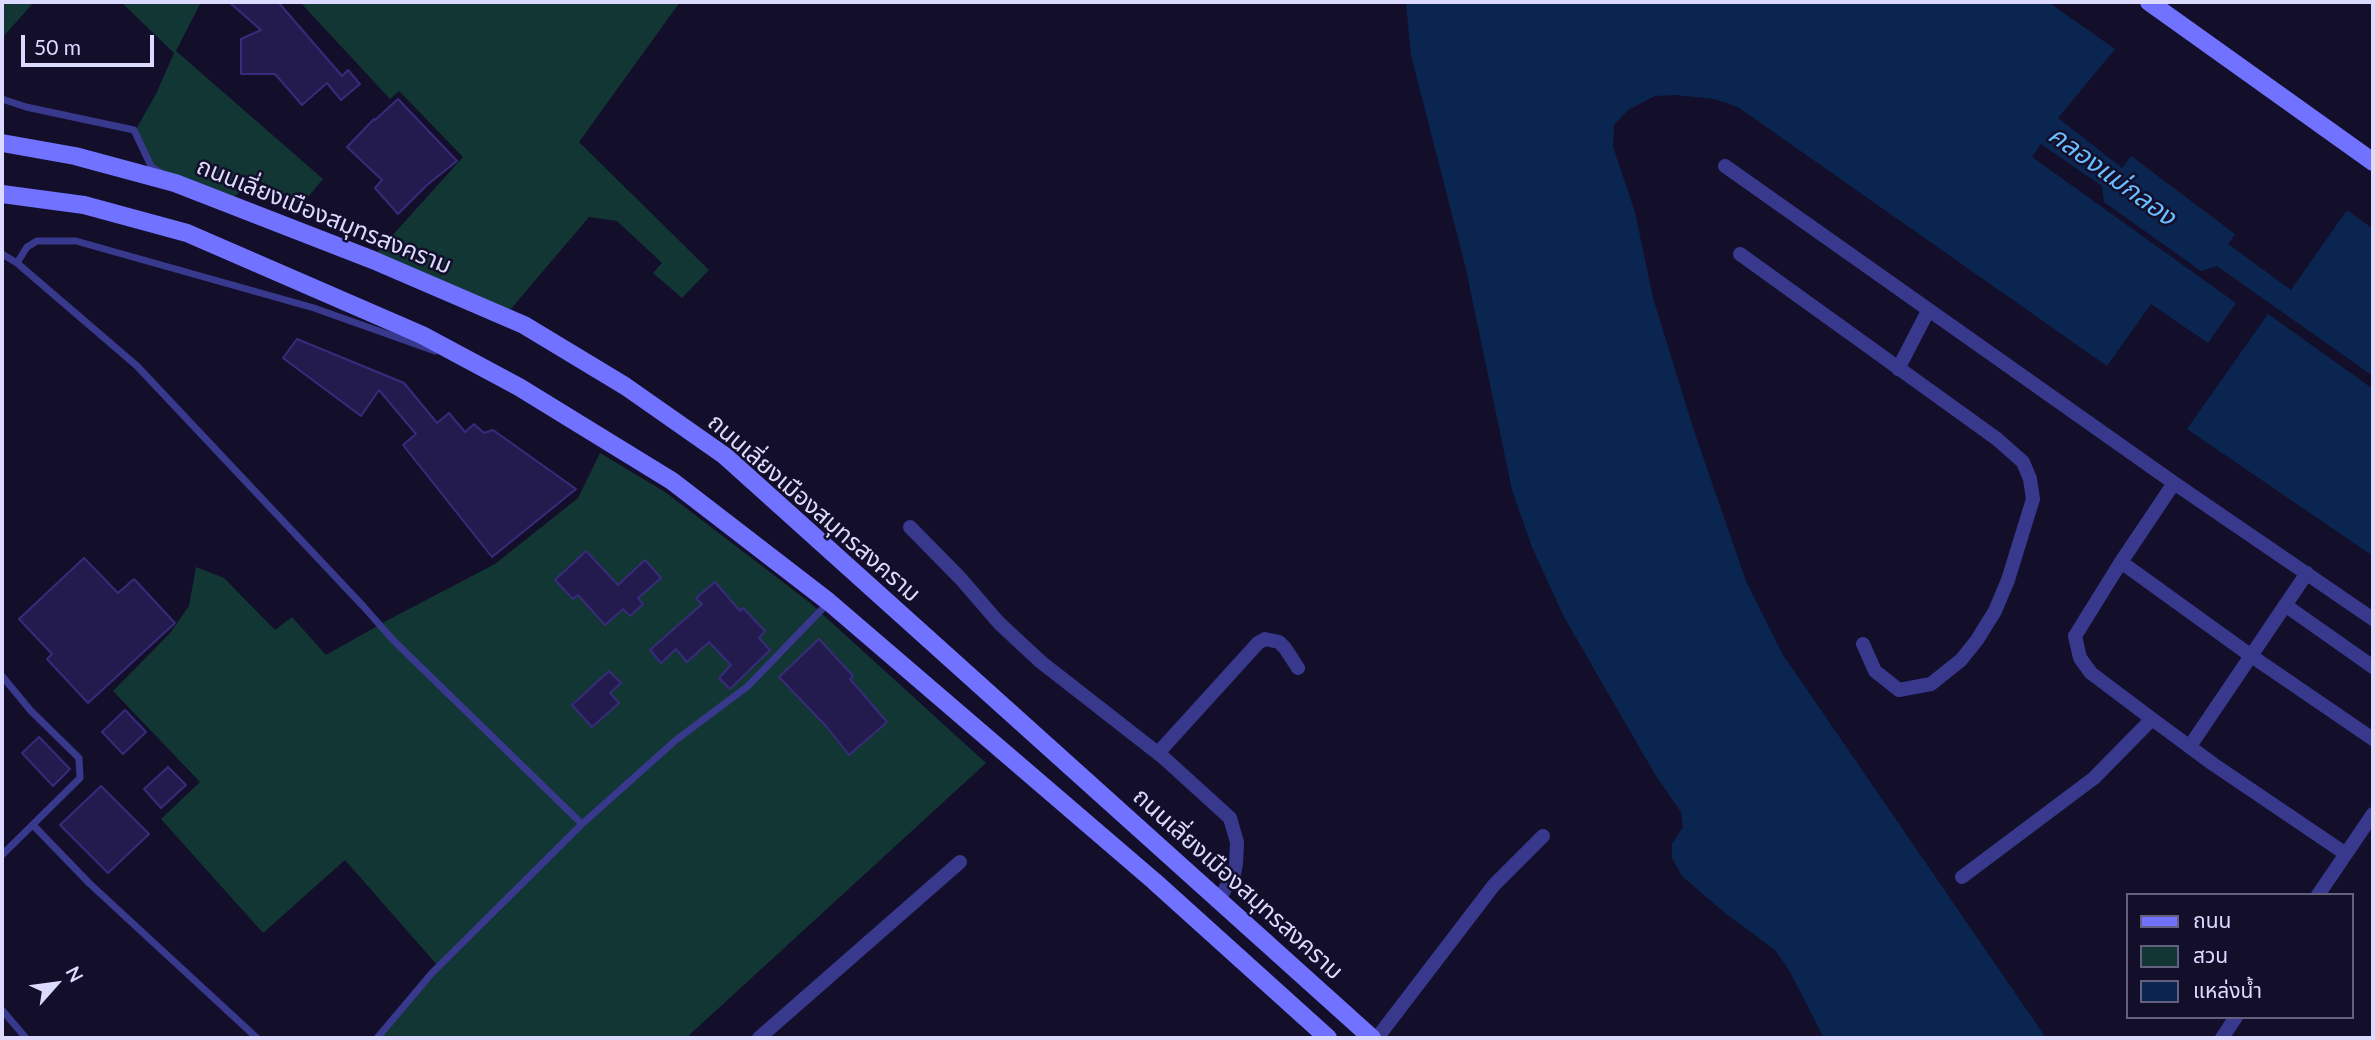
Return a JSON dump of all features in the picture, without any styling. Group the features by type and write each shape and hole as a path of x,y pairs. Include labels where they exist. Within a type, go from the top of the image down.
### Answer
{"main road":[{"path":"2149,2 2373,162"},
{"name":"ถนนเลี่ยงเมืองสมุทรสงคราม","path":"2,143 75,156 175,183 373,260 524,325 625,386 725,456 1374,1038"},
{"path":"2,194 84,205 187,233 422,335 519,387 672,481 829,602 1154,881 1328,1038"}],"street":[{"path":"1725,166 2174,483 2373,619"},
{"path":"1740,254 1997,439 2023,462 2030,480 2033,499 2008,580 1995,611 1961,660 1931,684 1899,690 1875,671 1863,644"},
{"path":"1898,369 1928,311"},
{"path":"2174,483 2076,636 2076,646 2084,665 2152,719 2346,854"},
{"path":"910,527 999,623 1041,662 1158,753 1230,818 1236,831 1236,863 1234,874 1219,899"},
{"path":"2121,562 2373,739"},
{"path":"2190,746 2307,573"},
{"path":"2286,605 2373,667"},
{"path":"1158,753 1258,643 1265,639 1279,642 1298,668"},
{"path":"1962,877 2094,778 2152,719"},
{"path":"2319,893 2373,814"},
{"path":"1374,1038 1494,885 1543,836"},
{"path":"759,1038 960,862"},
{"path":"2222,1038 2235,1019"}],"lane":[{"path":"2,99 26,107 134,130 151,166 175,183"},
{"path":"17,263 27,247 37,241 76,241 314,308 416,343 519,387"},
{"path":"2,254 17,263 136,366 394,641 582,824"},
{"path":"377,1038 432,973 582,824 676,740 748,686 829,602"},
{"path":"2,676 31,711 79,758 80,778 2,855"},
{"path":"33,825 89,883 257,1038"},
{"path":"2,1010 26,1038"}],"green space":[{"path":"2,2 34,2 2,38"},
{"path":"121,2 201,2 176,51 323,179 302,204 258,180 226,202 372,258 463,157 399,91 390,99 300,2 680,2 579,142 709,270 682,298 653,273 662,263 617,221 589,217 504,317 373,259 175,183 151,166 135,131 156,94 174,53"},
{"path":"600,453 665,492 809,602 986,763 686,1038 378,1038 438,966 345,860 263,933 161,819 200,782 113,691 170,633 189,606 196,567 224,578 275,630 292,617 326,655 495,564 578,498"}],"water":[{"name":"คลองแม่กลอง","path":"1406,2 2048,2 2115,49 2058,118 2122,168 2131,156 2235,234 2228,244 2291,290 2347,210 2373,229 2373,376 2217,266 2201,271 2104,202 2102,186 2041,144 2032,157 2236,303 2208,343 2151,304 2107,366 1738,107 1714,99 1655,96 1628,110 1614,125 1613,147 1635,212 1653,298 1694,431 1746,581 1783,655 2046,1038 1824,1038 1789,970 1775,950 1725,913 1682,876 1672,858 1672,844 1683,827 1681,812 1656,776 1564,617 1532,547 1512,490 1466,269 1411,55"},
{"path":"2268,314 2373,389 2373,556 2187,429"}],"building":[{"path":"229,2 278,2 342,76 348,70 360,84 341,100 327,83 302,105 275,74 241,74 241,39 261,30"},
{"path":"398,99 457,161 427,185 398,214 375,188 382,180 347,147"},
{"path":"297,339 404,383 437,423 449,413 465,432 474,424 484,433 493,430 576,489 492,557 403,445 416,434 379,390 361,416 283,358"},
{"path":"586,551 618,585 645,560 661,578 638,598 643,604 630,616 623,609 605,625 578,595 573,599 555,580"},
{"path":"84,558 118,593 134,579 175,623 88,703 47,659 52,654 19,619"},
{"path":"715,582 740,611 743,608 765,631 759,638 770,650 730,689 719,678 731,665 709,642 687,662 676,649 661,663 650,650 702,604 696,598"},
{"path":"819,639 853,676 850,679 887,722 849,755 826,726 779,677"},
{"path":"609,671 621,683 610,693 619,703 592,727 572,705"},
{"path":"125,710 146,732 123,754 102,732"},
{"path":"39,737 70,769 53,786 22,753"},
{"path":"168,767 186,785 161,808 144,789"},
{"path":"101,786 149,834 108,873 60,825"}]}
